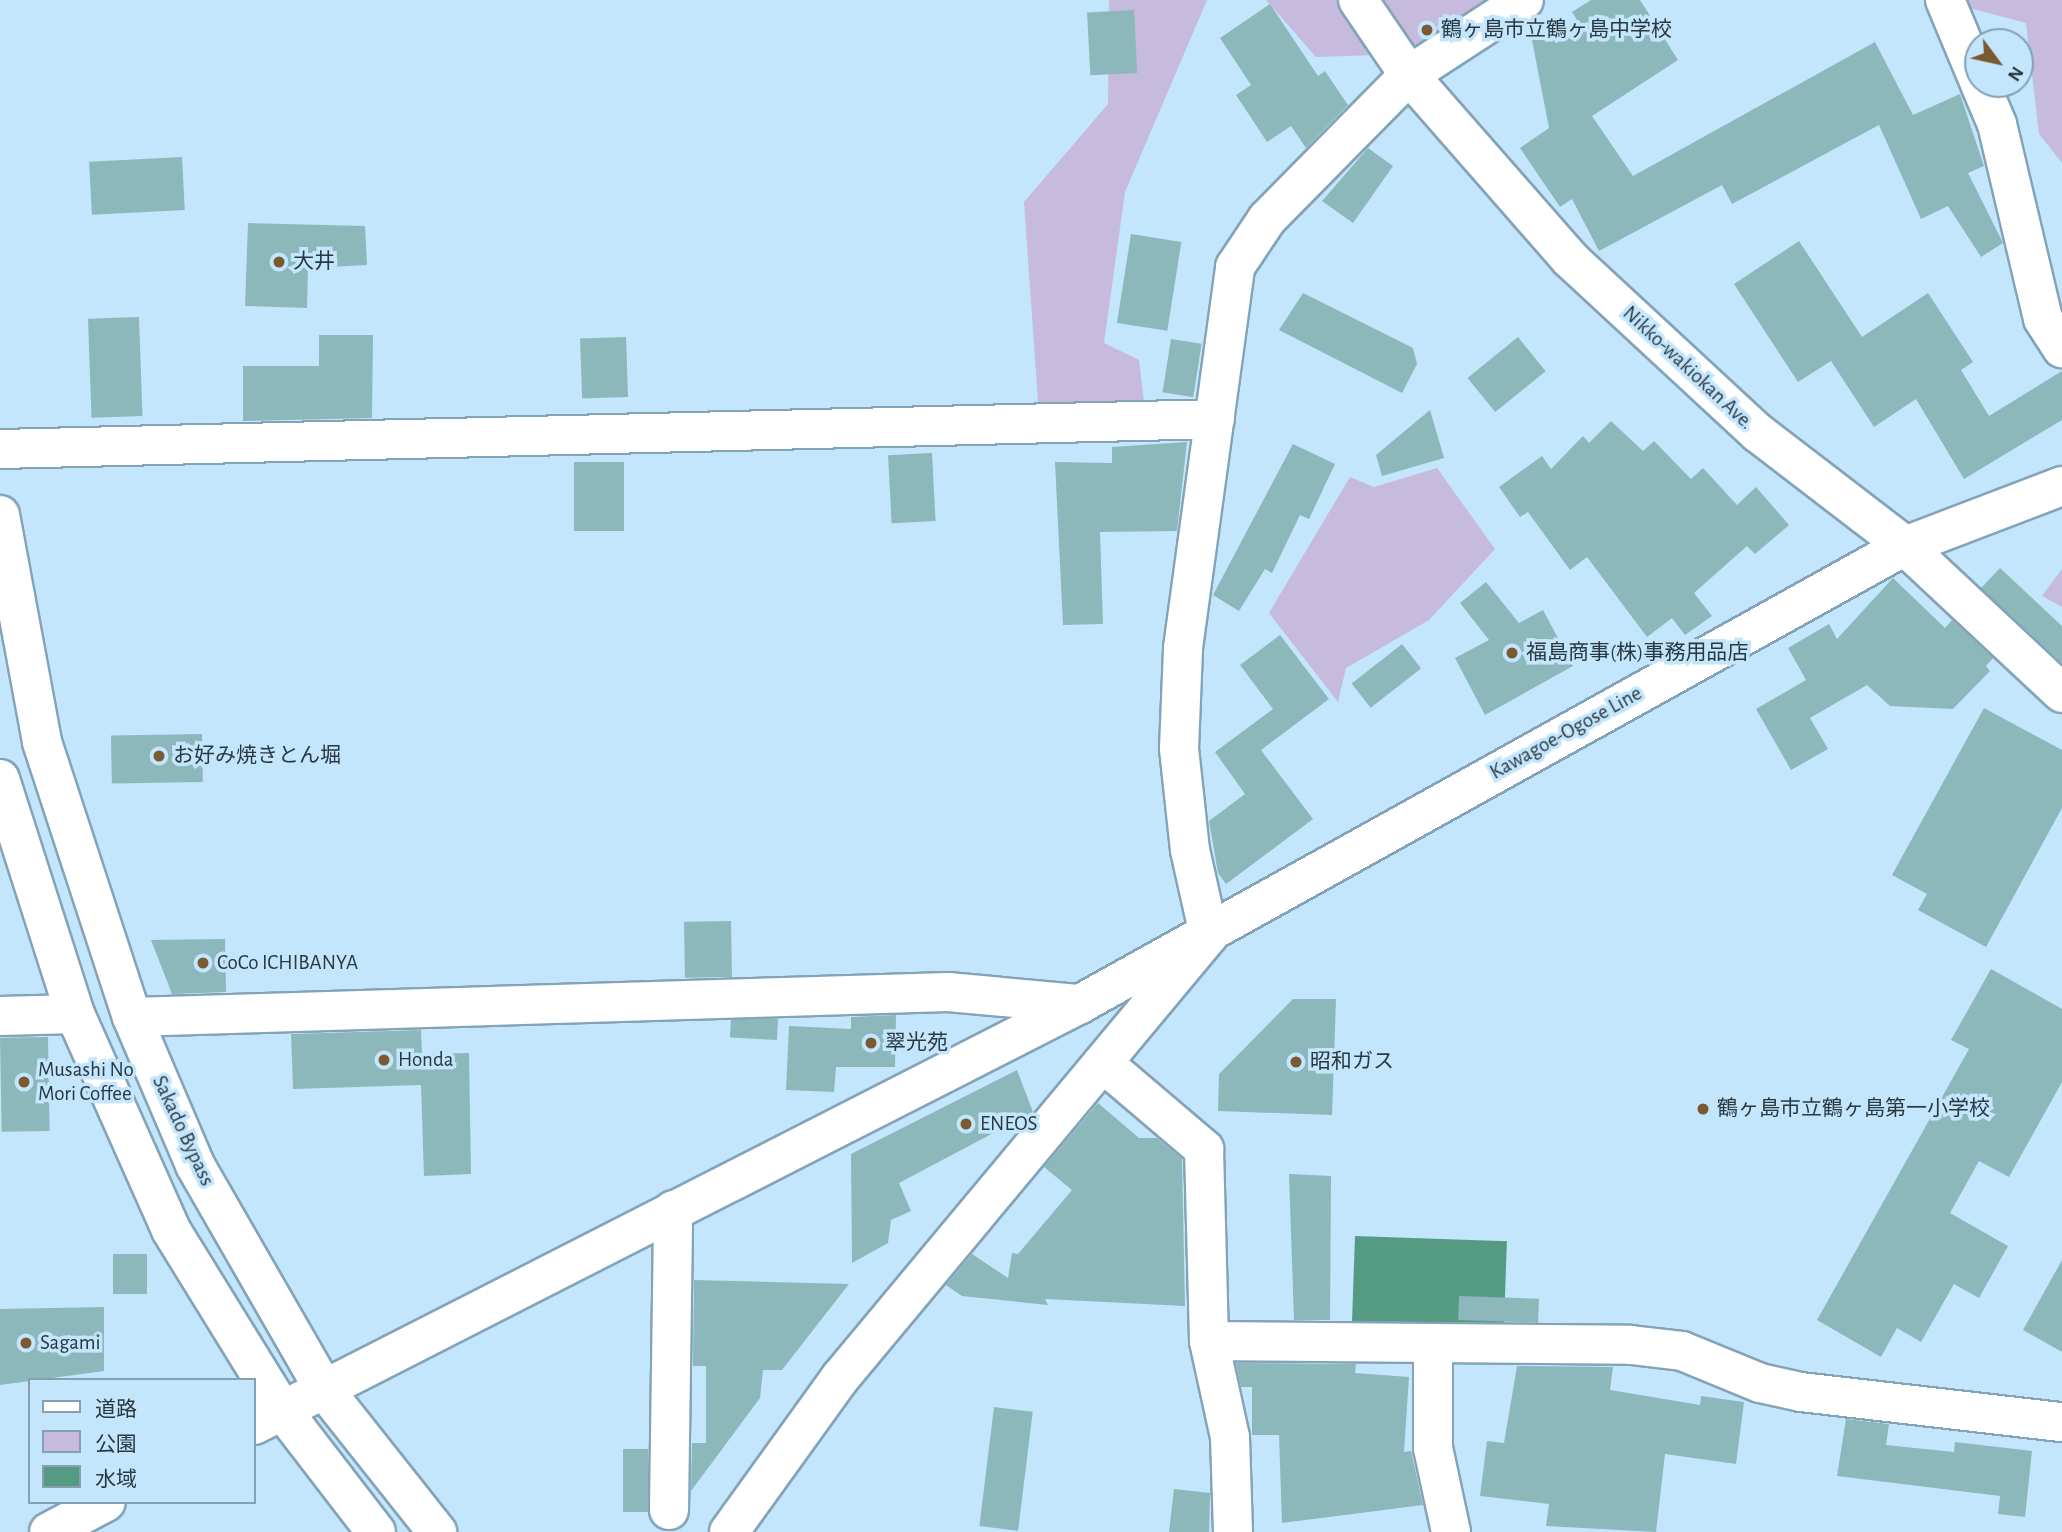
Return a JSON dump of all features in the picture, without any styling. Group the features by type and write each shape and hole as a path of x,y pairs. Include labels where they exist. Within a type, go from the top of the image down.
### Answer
{"main road":[{"name":"Nikko-wakiokan Ave.","path":"1358,0 1409,75 1570,259 1758,433 1905,546 2062,693"},
{"path":"729,1532 840,1378 1209,934 1190,850 1179,749 1183,648 1236,267 1268,219 1409,75 1524,0"},
{"path":"1945,0 1964,45"},
{"path":"1986,98 1997,124 2043,319 2062,348"},
{"path":"0,449 1215,419"},
{"name":"Kawagoe-Ogose Line","path":"323,1388 1080,1004 1905,546 2062,486"},
{"name":"Sakado Bypass","path":"0,515 42,742 132,1017 195,1165 323,1388 437,1532"},
{"path":"0,779 75,1014 171,1230 247,1378"},
{"path":"132,1017 948,992 1080,1004"},
{"path":"0,1016 75,1014"},
{"path":"1103,1063 1205,1149 1209,1341 1230,1437 1233,1532"},
{"path":"669,1510 673,1210"},
{"path":"1209,1341 1631,1345 1682,1351 1759,1383 1801,1392 2062,1422"},
{"path":"1433,1345 1433,1448 1451,1532"},
{"path":"268,1418 323,1388"},
{"path":"256,1395 268,1418 376,1532"},
{"path":"48,1532 102,1504"}],"green space":[{"path":"1109,0 1207,0 1125,192 1104,343 1139,360 1144,402 1038,402 1024,202 1108,104"},
{"path":"1266,0 1497,0 1423,76 1376,55 1316,57"},
{"path":"1940,0 2062,0 2062,163 2039,134 2034,91 2034,28 2027,28 2026,23"},
{"path":"1437,468 1495,549 1429,620 1346,668 1338,702 1269,613 1350,477 1374,487"},
{"path":"2062,569 2062,607 2042,596"}],"water":[{"path":"1355,1236 1507,1241 1504,1328 1352,1323"}],"building":[{"path":"1591,0 1640,0 1678,60 1592,116 1633,176 1875,42 1913,115 1960,94 1984,166 1968,173 2003,243 1981,257 1948,206 1921,219 1879,125 1732,204 1722,185 1599,251 1572,199 1560,207 1520,148 1549,128 1531,35 1580,25 1572,12"},
{"path":"1270,4 1318,76 1325,71 1348,105 1306,148 1291,126 1267,142 1236,95 1251,85 1220,38"},
{"path":"1134,10 1137,73 1090,75 1087,12"},
{"path":"1368,148 1393,166 1353,223 1322,201"},
{"path":"182,157 185,210 92,215 89,162"},
{"path":"248,223 365,226 367,265 308,268 307,308 245,306"},
{"path":"1131,234 1181,242 1167,331 1117,323"},
{"path":"1799,241 1862,337 1928,293 1973,362 1961,370 1989,416 2062,371 2062,420 1964,479 1916,399 1874,427 1831,361 1798,382 1734,284"},
{"path":"1303,293 1413,348 1417,364 1402,393 1279,330"},
{"path":"139,317 142,416 91,418 88,319"},
{"path":"319,335 373,335 372,418 243,421 243,366 319,366"},
{"path":"626,337 628,397 582,399 580,339"},
{"path":"1518,337 1546,371 1495,412 1467,378"},
{"path":"1171,339 1202,344 1193,397 1163,392"},
{"path":"1430,410 1444,458 1382,476 1376,455"},
{"path":"1611,421 1643,451 1654,441 1691,479 1703,468 1737,505 1756,487 1789,525 1755,554 1747,546 1694,593 1712,616 1685,635 1672,618 1647,637 1587,557 1570,570 1528,512 1520,517 1499,487 1542,456 1551,469 1583,436 1589,443"},
{"path":"1187,442 1177,531 1100,532 1103,624 1063,625 1055,462 1112,463 1112,447"},
{"path":"1293,444 1335,464 1309,519 1300,515 1272,573 1265,569 1239,611 1213,595"},
{"path":"932,453 936,521 892,523 888,455"},
{"path":"574,462 624,462 624,531 574,531"},
{"path":"2000,568 2062,626 2062,663 1981,588"},
{"path":"1893,578 1945,628 1952,620 1993,658 1986,666 1990,671 1953,709 1890,706 1867,685 1810,718 1828,749 1791,770 1756,709 1806,680 1788,648 1829,624 1837,639"},
{"path":"1486,582 1519,623 1543,610 1573,666 1485,715 1455,658 1489,640 1460,603"},
{"path":"1280,635 1329,699 1261,750 1313,819 1226,884 1218,873 1209,821 1245,794 1215,752 1273,709 1240,665"},
{"path":"1402,644 1421,668 1371,708 1352,683"},
{"path":"1984,708 2062,750 2062,808 1986,947 1918,910 1927,894 1892,875"},
{"path":"202,734 203,782 112,784 111,736"},
{"path":"731,921 732,977 685,978 684,922"},
{"path":"225,939 226,992 172,994 151,940"},
{"path":"1991,969 2062,1009 2062,1082 2009,1177 1979,1161 1950,1213 2008,1246 1979,1298 1954,1284 1921,1342 1897,1328 1881,1357 1817,1320 1969,1049 1951,1040"},
{"path":"1293,999 1336,999 1332,1115 1218,1111 1219,1074"},
{"path":"896,1015 895,1067 836,1067 834,1092 786,1090 789,1026 851,1029 851,1017"},
{"path":"731,1017 778,1019 777,1040 730,1038"},
{"path":"421,1030 422,1054 469,1053 471,1174 424,1176 421,1085 293,1089 291,1034"},
{"name":"Musashi No Mori Coffee","path":"48,1037 50,1131 2,1132 0,1038"},
{"path":"1017,1070 1033,1112 899,1183 911,1211 891,1220 888,1243 852,1263 851,1154"},
{"path":"1098,1103 1139,1138 1157,1138 1182,1159 1185,1306 1045,1299 1048,1305 962,1296 946,1285 972,1254 1008,1278 1012,1253 1018,1254 1072,1190 1044,1167"},
{"path":"1289,1174 1331,1176 1330,1320 1294,1320"},
{"path":"113,1254 147,1254 147,1294 113,1294"},
{"path":"2062,1260 2062,1352 2023,1330"},
{"path":"694,1280 849,1284 782,1370 763,1370 760,1398 691,1491 692,1443 706,1443 706,1366 693,1366"},
{"path":"1459,1296 1539,1299 1538,1323 1458,1320"},
{"path":"104,1307 104,1371 52,1378 28,1378 28,1381 0,1385 0,1309"},
{"path":"1236,1363 1356,1364 1355,1373 1409,1377 1404,1452 1411,1451 1423,1505 1282,1523 1279,1435 1252,1435 1252,1387 1241,1387"},
{"path":"1517,1366 1613,1367 1610,1390 1700,1405 1701,1396 1744,1402 1736,1464 1665,1454 1656,1532 1546,1526 1549,1504 1480,1496 1487,1441 1504,1443"},
{"path":"994,1407 1033,1412 1018,1531 979,1526"},
{"path":"1846,1419 1889,1424 1886,1445 1954,1452 1955,1442 2032,1451 2025,1517 1998,1514 2000,1496 1837,1476"},
{"path":"623,1449 648,1449 648,1512 623,1512"},
{"path":"1174,1489 1210,1493 1209,1532 1169,1532"}],"place":[{"name":"鶴ヶ島市立鶴ヶ島中学校","path":"1427,30"},
{"name":"大井","path":"279,262"},
{"name":"福島商事(株)事務用品店","path":"1512,653"},
{"name":"お好み焼きとん堀","path":"159,756"},
{"name":"CoCo ICHIBANYA","path":"203,963"},
{"name":"翠光苑","path":"871,1043"},
{"name":"Honda","path":"384,1060"},
{"name":"昭和ガス","path":"1296,1062"},
{"name":"Musashi No Mori Coffee","path":"24,1082"},
{"name":"鶴ヶ島市立鶴ヶ島第一小学校","path":"1703,1109"},
{"name":"ENEOS","path":"966,1124"},
{"name":"Sagami","path":"26,1343"}]}
